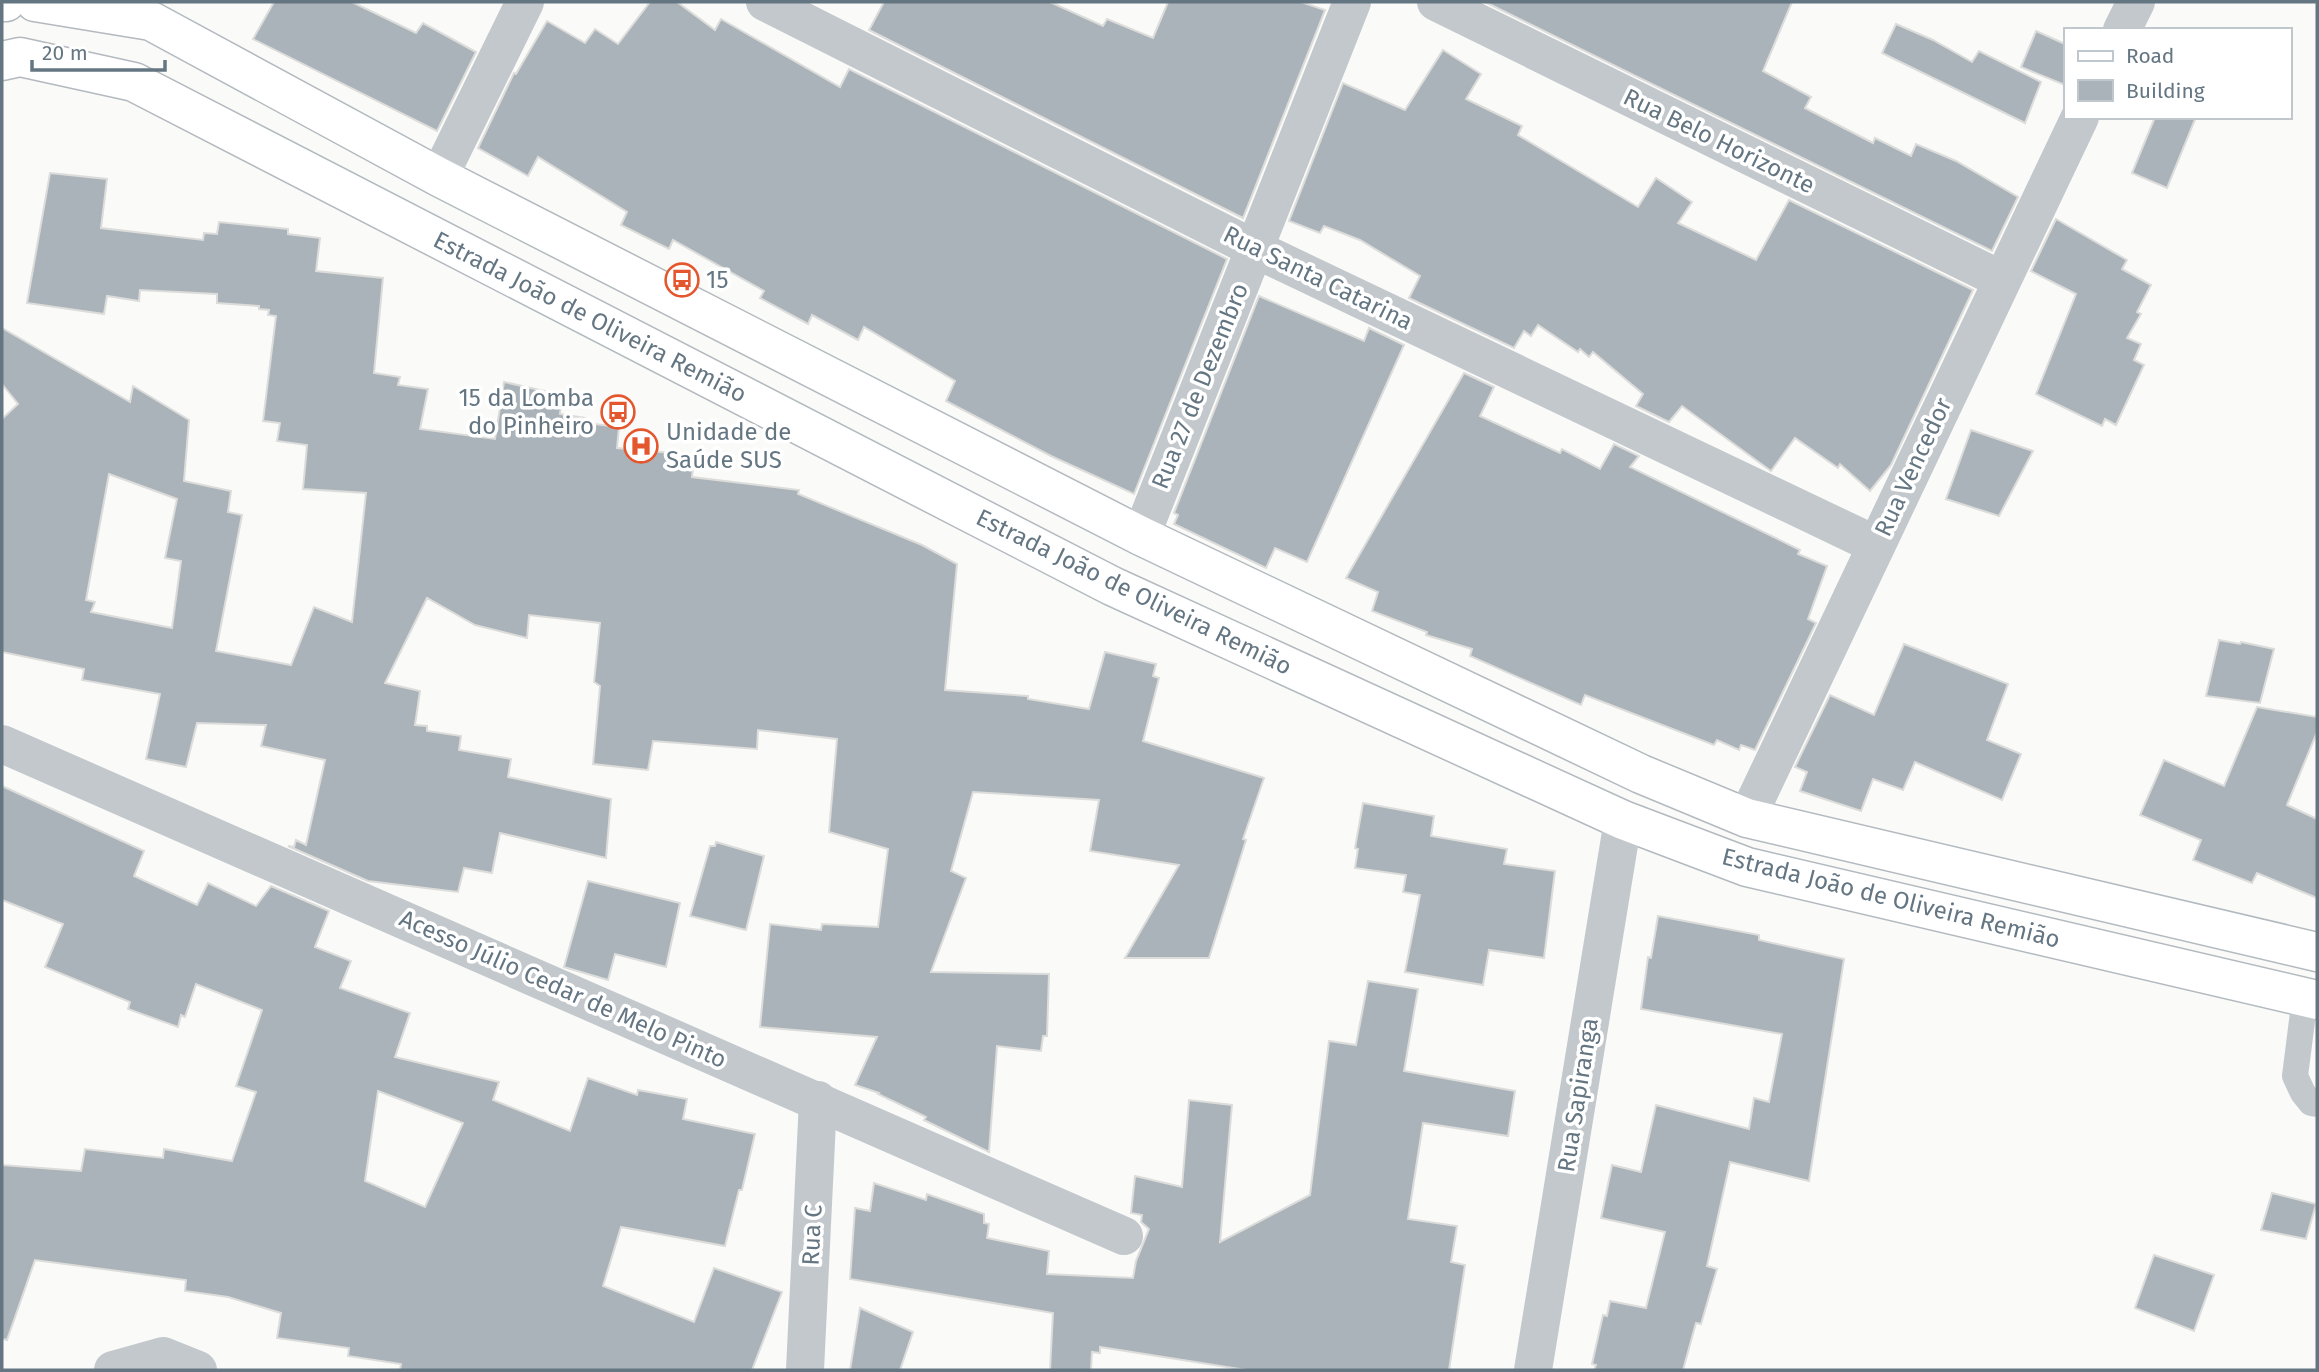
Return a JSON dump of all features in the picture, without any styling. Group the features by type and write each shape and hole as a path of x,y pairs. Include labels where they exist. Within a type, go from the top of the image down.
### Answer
{"main road":[{"name":"Estrada João de Oliveira Remião","path":"35,2 152,20 439,177 1141,536 1641,774 1747,818 2315,947"},
{"name":"Estrada João de Oliveira Remião","path":"2,61 20,57 134,82 1112,586 1623,820 1747,867 2311,998"}],"street":[{"path":"439,177 526,2"},
{"name":"Rua Santa Catarina","path":"765,2 1255,249 1876,545"},
{"name":"Rua 27 de Dezembro","path":"1141,536 1352,2"},
{"name":"Rua Belo Horizonte","path":"1436,2 2002,280"},
{"path":"2123,28 2136,2"},
{"name":"Rua Vencedor","path":"1747,818 2079,119"},
{"name":"Acesso Júlio Cedar de Melo Pinto","path":"2,744 1124,1236"},
{"name":"Rua Sapiranga","path":"1533,1370 1623,820"},
{"name":"Rua C","path":"805,1370 818,1100"},
{"path":"113,1370 163,1356 198,1370"}],"lane":[{"path":"2311,998 2295,1076 2303,1093 2311,1103 2317,1104"}],"building":[{"path":"274,2 352,2 416,33 423,23 476,52 437,131 253,39"},
{"path":"650,2 677,2 715,30 721,19 840,87 849,69 1227,259 1134,494 1051,456 946,401 955,381 864,327 858,340 812,315 808,324 760,298 764,291 673,240 669,249 621,225 627,212 538,157 528,176 478,148 514,73 516,74 547,21 585,43 595,29 618,44"},
{"path":"884,2 1050,2 1103,26 1107,19 1153,38 1168,2 1301,2 1325,10 1243,218 869,30"},
{"path":"1485,2 1792,2 1763,71 1811,97 1805,108 1873,143 1875,138 1911,156 1916,144 1956,161 2018,197 1992,251"},
{"path":"1896,24 1933,40 1972,62 1979,51 2041,82 2025,123 1882,53"},
{"path":"2036,31 2064,44 2064,85 2021,67"},
{"path":"1443,50 1481,74 1466,99 1522,126 1518,135 1638,207 1656,178 1692,202 1678,223 1756,260 1789,200 1973,290 1891,465 1870,491 1840,464 1838,468 1795,438 1771,471 1682,406 1669,422 1636,406 1643,394 1593,352 1589,357 1580,349 1578,352 1538,325 1531,336 1524,331 1514,348 1409,298 1420,276 1360,240 1324,226 1320,233 1289,221 1343,83 1405,110"},
{"path":"2154,119 2195,119 2167,188 2132,173"},
{"path":"50,173 107,179 101,228 203,240 204,233 217,234 219,222 288,229 288,234 320,238 316,271 383,278 374,373 400,377 398,385 428,389 420,429 495,439 504,382 562,395 560,414 586,418 585,423 619,427 617,448 694,455 692,477 799,490 798,494 922,545 957,564 945,690 1028,696 1028,699 1089,709 1105,652 1156,664 1153,676 1159,678 1143,741 1264,778 1243,839 1246,840 1209,958 1125,958 1179,865 1090,851 1099,800 973,792 951,871 966,878 931,972 1049,974 1047,1036 1043,1036 1041,1051 997,1046 989,1152 924,1120 926,1117 879,1093 855,1085 877,1037 760,1027 770,924 821,930 822,924 878,927 888,849 829,832 837,739 758,730 757,749 653,741 648,770 593,764 600,686 594,682 600,623 529,615 527,638 475,625 427,598 385,683 420,691 415,725 427,726 427,731 461,736 459,750 511,759 508,777 611,799 606,858 500,833 492,873 464,868 458,892 368,881 288,846 294,847 296,840 306,845 325,760 261,746 266,725 197,723 186,767 146,759 160,694 82,680 84,669 2,652 2,419 18,404 2,384 2,328 130,402 133,386 189,420 184,481 231,491 228,512 242,515 216,651 291,665 314,607 352,622 366,493 303,489 307,445 277,441 280,423 263,421 276,316 268,315 269,310 259,309 259,306 217,303 217,294 140,290 139,301 107,296 104,314 27,303","holes":["109,474 177,499 165,558 181,561 172,628 91,612 95,602 86,600"]},
{"path":"2056,219 2127,260 2122,269 2151,285 2137,312 2141,314 2127,338 2141,344 2134,360 2144,365 2116,425 2105,419 2102,426 2036,394 2076,294 2031,271"},
{"path":"1259,296 1364,341 1369,328 1404,345 1307,562 1275,548 1266,568 1174,524 1178,515 1174,513"},
{"path":"1464,373 1494,387 1480,416 1560,453 1562,449 1600,469 1614,444 1639,456 1630,467 1800,550 1798,554 1827,566 1808,619 1816,623 1755,750 1741,745 1739,750 1717,740 1714,745 1585,695 1581,705 1470,656 1472,649 1426,635 1427,632 1372,611 1378,592 1346,578"},
{"path":"1971,430 2033,451 1999,516 1946,499"},
{"path":"2219,640 2274,649 2260,703 2206,696"},
{"path":"1904,644 2008,684 1987,740 2021,754 2002,800 1915,762 1903,790 1873,779 1861,811 1800,791 1807,772 1795,767 1830,695 1874,715"},
{"path":"2257,707 2317,717 2317,732 2287,805 2317,819 2317,898 2257,873 2252,883 2193,860 2201,840 2140,815 2164,760 2224,786"},
{"path":"2,786 144,851 134,876 197,905 208,883 256,906 271,886 329,911 315,947 351,961 340,988 410,1013 395,1057 499,1082 493,1100 570,1131 588,1078 637,1095 638,1090 687,1099 683,1119 755,1134 725,1246 621,1227 603,1286 694,1322 714,1268 782,1292 752,1370 400,1370 401,1364 348,1356 349,1348 277,1338 281,1313 228,1297 185,1291 186,1280 35,1260 7,1340 2,1339 2,1165 81,1171 85,1149 163,1158 164,1149 232,1161 256,1092 236,1086 262,1010 196,984 185,1017 181,1015 178,1027 128,1009 130,1002 45,967 63,924 2,900","holes":["378,1091 463,1123 425,1207 365,1181"]},
{"path":"1363,803 1434,816 1431,836 1507,849 1504,864 1555,871 1544,958 1489,950 1483,985 1405,972 1420,895 1403,892 1406,875 1355,868 1358,849 1355,848"},
{"path":"716,842 764,856 746,930 690,916 710,846 715,846"},
{"path":"588,881 680,903 666,967 615,954 608,980 564,967"},
{"path":"1658,916 1759,935 1759,940 1844,959 1809,1181 1730,1162 1707,1266 1717,1269 1701,1324 1696,1323 1683,1370 1594,1370 1596,1365 1592,1364 1603,1315 1607,1316 1610,1301 1646,1308 1665,1232 1601,1218 1612,1165 1641,1172 1656,1105 1749,1129 1754,1098 1769,1102 1782,1034 1641,1009 1648,957 1651,958"},
{"path":"1368,981 1418,989 1404,1071 1515,1091 1508,1136 1423,1123 1408,1219 1457,1226 1451,1262 1465,1265 1449,1370 1246,1370 1100,1347 1100,1353 1092,1352 1091,1370 1050,1370 1053,1313 850,1279 855,1208 870,1211 874,1183 926,1200 927,1194 984,1214 984,1223 989,1224 987,1238 1049,1251 1047,1274 1133,1278 1136,1261 1149,1229 1141,1222 1142,1215 1131,1213 1135,1176 1182,1187 1189,1100 1232,1105 1220,1242 1310,1195 1329,1041 1356,1045"},
{"path":"2272,1193 2316,1204 2306,1239 2261,1230"},
{"path":"2154,1255 2214,1275 2194,1331 2135,1308"},
{"path":"860,1308 913,1332 900,1370 850,1370"}],"place":[{"name":"15","path":"682,280"},
{"name":"15 da Lomba do Pinheiro","path":"618,412"},
{"name":"Unidade de Saúde SUS","path":"641,446"}]}
